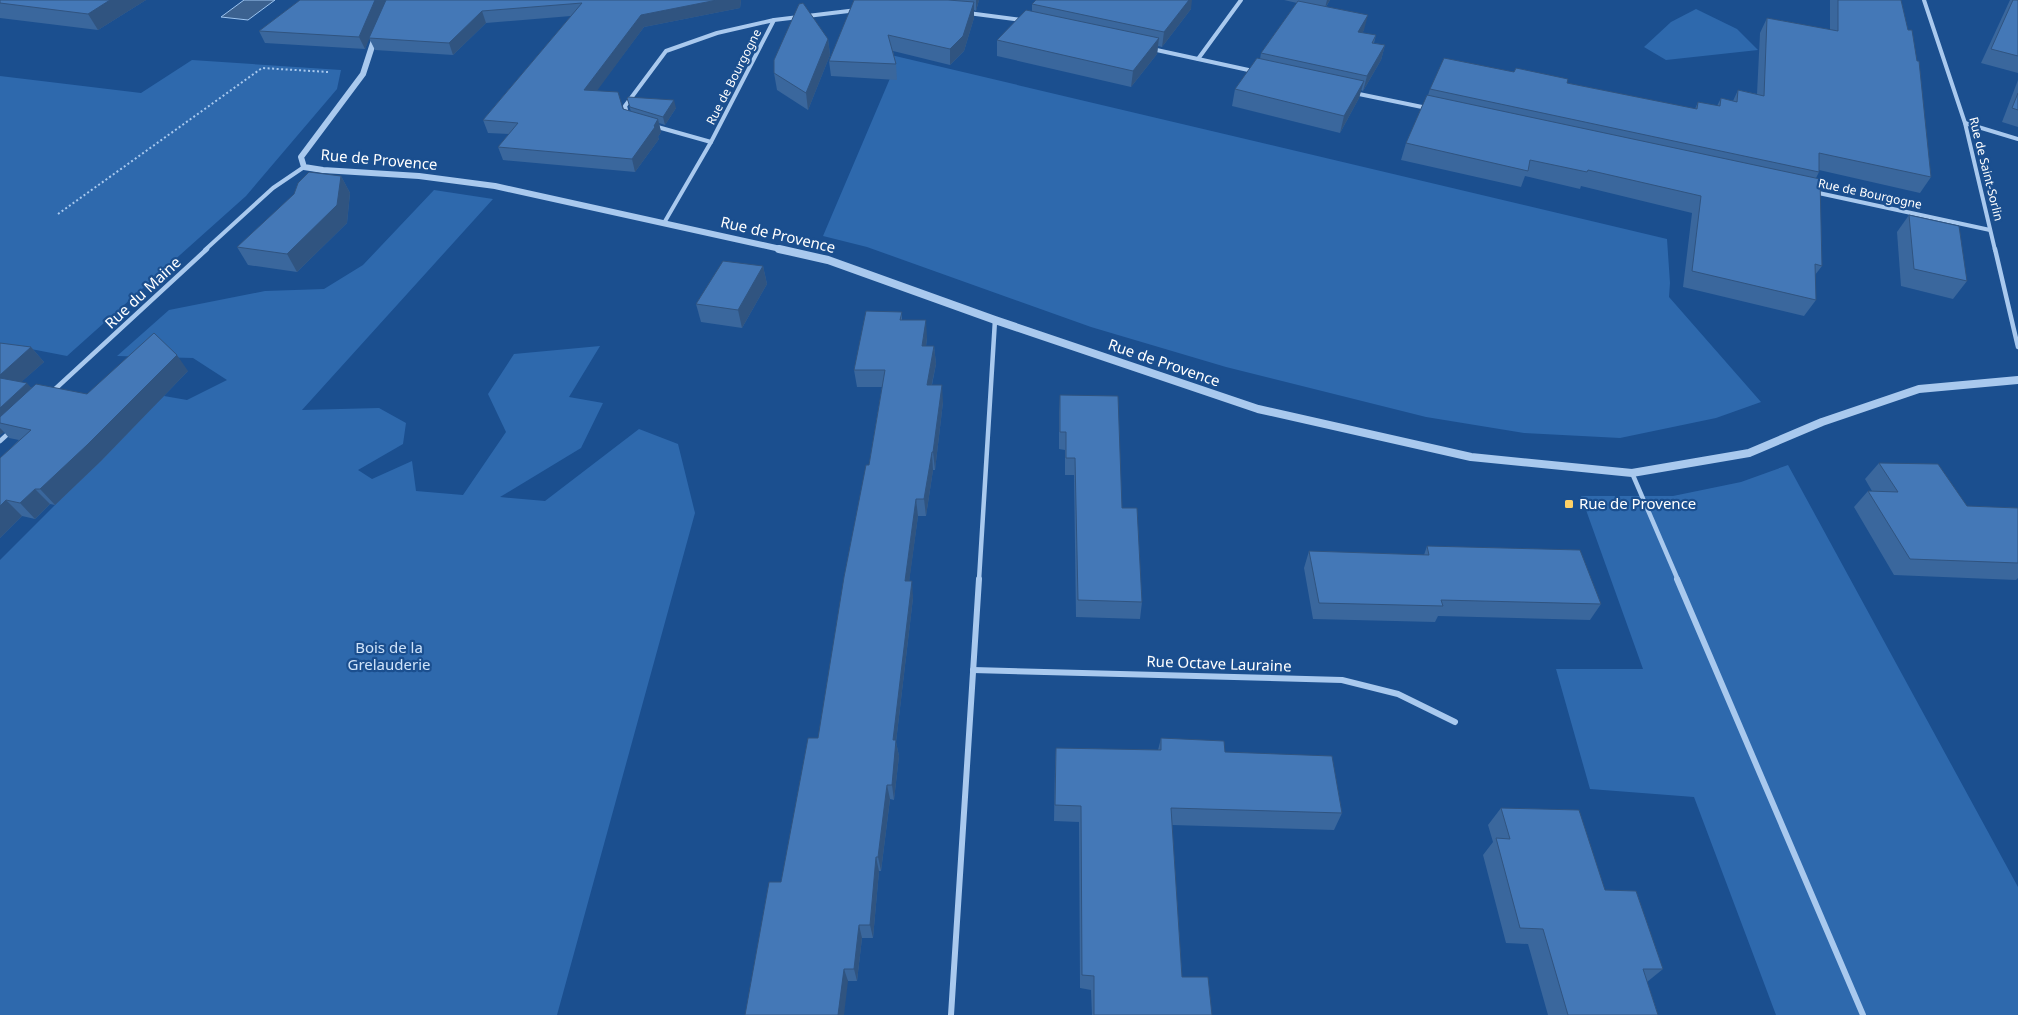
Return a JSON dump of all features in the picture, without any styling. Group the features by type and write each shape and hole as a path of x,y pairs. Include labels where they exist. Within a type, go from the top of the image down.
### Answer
{"street":[{"path":"1198,59 1241,0"},
{"name":"Rue de Saint-Sorlin","path":"1924,0 1965,123 2018,347"},
{"name":"Rue de Bourgogne","path":"629,119 625,106 666,51 717,33 774,20 845,10 864,10"},
{"path":"967,13 1023,21"},
{"name":"Rue de Bourgogne","path":"664,223 711,142 774,20"},
{"path":"304,167 301,157 363,74 371,45 379,27"},
{"path":"1150,48 1256,72"},
{"path":"1353,92 1430,109"},
{"path":"1965,123 2018,138"},
{"name":"Rue de Bourgogne","path":"647,124 711,142"},
{"name":"Rue de Provence","path":"304,167 323,170 419,176 495,186 828,260 995,320 1258,409 1471,457 1632,473 1749,454 1822,422 1919,389 2018,380"},
{"name":"Rue du Maine","path":"50,394 273,188 304,167"},
{"name":"Rue de Bourgogne","path":"1807,190 1990,230"},
{"path":"951,1015 995,320"},
{"path":"0,441 14,428"},
{"path":"1632,473 1863,1015"},
{"name":"Rue Octave Lauraine","path":"973,670 1342,680 1398,694 1455,722"}],"path":[{"path":"58,214 262,68 363,74"}],"green space":[{"path":"1696,9 1737,29 1758,50 1666,60 1644,47 1671,22"},
{"path":"891,55 1667,239 1669,297 1761,402 1716,418 1620,438 1524,433 1426,417 1226,367 1091,327 867,247 823,236 894,69"},
{"path":"192,60 341,70 337,89 246,196 67,356 0,343 0,76 141,93"},
{"name":"Bois de la Grelauderie","path":"434,190 493,199 302,410 379,408 406,423 403,444 358,470 372,479 412,461 416,491 463,495 506,432 488,394 514,354 600,346 569,397 603,403 581,448 500,497 545,501 639,429 678,444 695,513 557,1015 0,1015 0,560 164,396 187,400 227,380 193,358 117,356 169,310 265,291 324,289 363,265"},
{"path":"1788,465 2018,887 2018,1015 1776,1015 1694,797 1590,789 1556,669 1643,669 1581,496 1673,496 1741,482"}],"shaded area":[{"path":"244,0 275,0 248,20 221,17"}],"building":[{"path":"0,0 110,0 88,14 0,3"},
{"path":"300,0 375,0 359,37 259,31"},
{"path":"386,0 717,0 641,15 584,90 618,92 623,109 658,119 655,127 632,159 498,147 518,123 483,120 582,3 482,11 449,43 369,38"},
{"path":"854,0 948,0 974,2 963,36 950,49 888,35 896,64 829,61"},
{"path":"1036,0 1189,0 1164,32 1032,4"},
{"path":"1838,0 1901,0 1908,30 1912,30 1917,61 1919,61 1931,177 1819,153 1819,172 1430,89 1444,58 1514,72 1516,68 1568,79 1567,83 1697,109 1698,102 1720,106 1721,98 1737,102 1738,90 1764,96 1767,18 1838,31"},
{"path":"2013,0 2018,0 2018,56 1991,49"},
{"path":"1298,1 1368,15 1358,32 1376,35 1372,43 1385,45 1367,76 1261,53"},
{"path":"803,3 828,39 806,93 774,73 774,60 799,4"},
{"path":"1026,10 1159,38 1133,71 997,40"},
{"path":"1257,58 1364,81 1344,116 1235,89"},
{"path":"2018,93 2018,110 2012,108"},
{"path":"1427,95 1820,179 1822,266 1815,264 1816,300 1692,271 1701,196 1588,170 1587,172 1530,160 1528,171 1406,143"},
{"path":"628,97 674,100 663,117 630,107"},
{"path":"309,172 341,176 337,205 287,254 237,247 294,194 298,183"},
{"path":"1909,215 1959,226 1967,281 1914,269"},
{"path":"723,261 763,266 738,310 696,304"},
{"path":"866,311 902,312 900,320 926,320 922,346 934,346 927,385 942,385 933,452 924,499 916,499 905,581 912,581 893,740 896,740 892,785 887,785 878,857 876,857 870,925 859,925 854,969 844,969 838,1015 745,1015 769,882 781,882 808,738 818,738 844,577 866,465 869,465 885,370 854,370"},
{"path":"154,333 177,355 40,489 35,489 20,503 6,500 0,506 0,458 31,430 0,423 0,417 36,384 87,394"},
{"path":"0,343 31,347 0,375"},
{"path":"0,378 27,383 0,408"},
{"path":"1060,395 1118,396 1122,508 1137,508 1142,602 1078,600 1075,458 1066,458 1066,432 1060,432"},
{"path":"1879,463 1938,464 1967,506 2018,508 2018,563 1910,559 1868,491 1898,492"},
{"path":"1427,546 1580,550 1601,604 1441,600 1443,606 1319,603 1309,551 1429,555"},
{"path":"1161,738 1224,741 1225,752 1332,756 1342,813 1171,808 1182,977 1208,977 1212,1015 1094,1015 1094,976 1082,975 1081,806 1055,805 1056,748 1161,750"},
{"path":"1501,808 1579,810 1605,890 1636,891 1663,969 1643,969 1658,1015 1568,1015 1543,929 1520,928 1496,838 1510,839"}],"place":[{"name":"Rue de Provence","path":"1569,504"}]}
